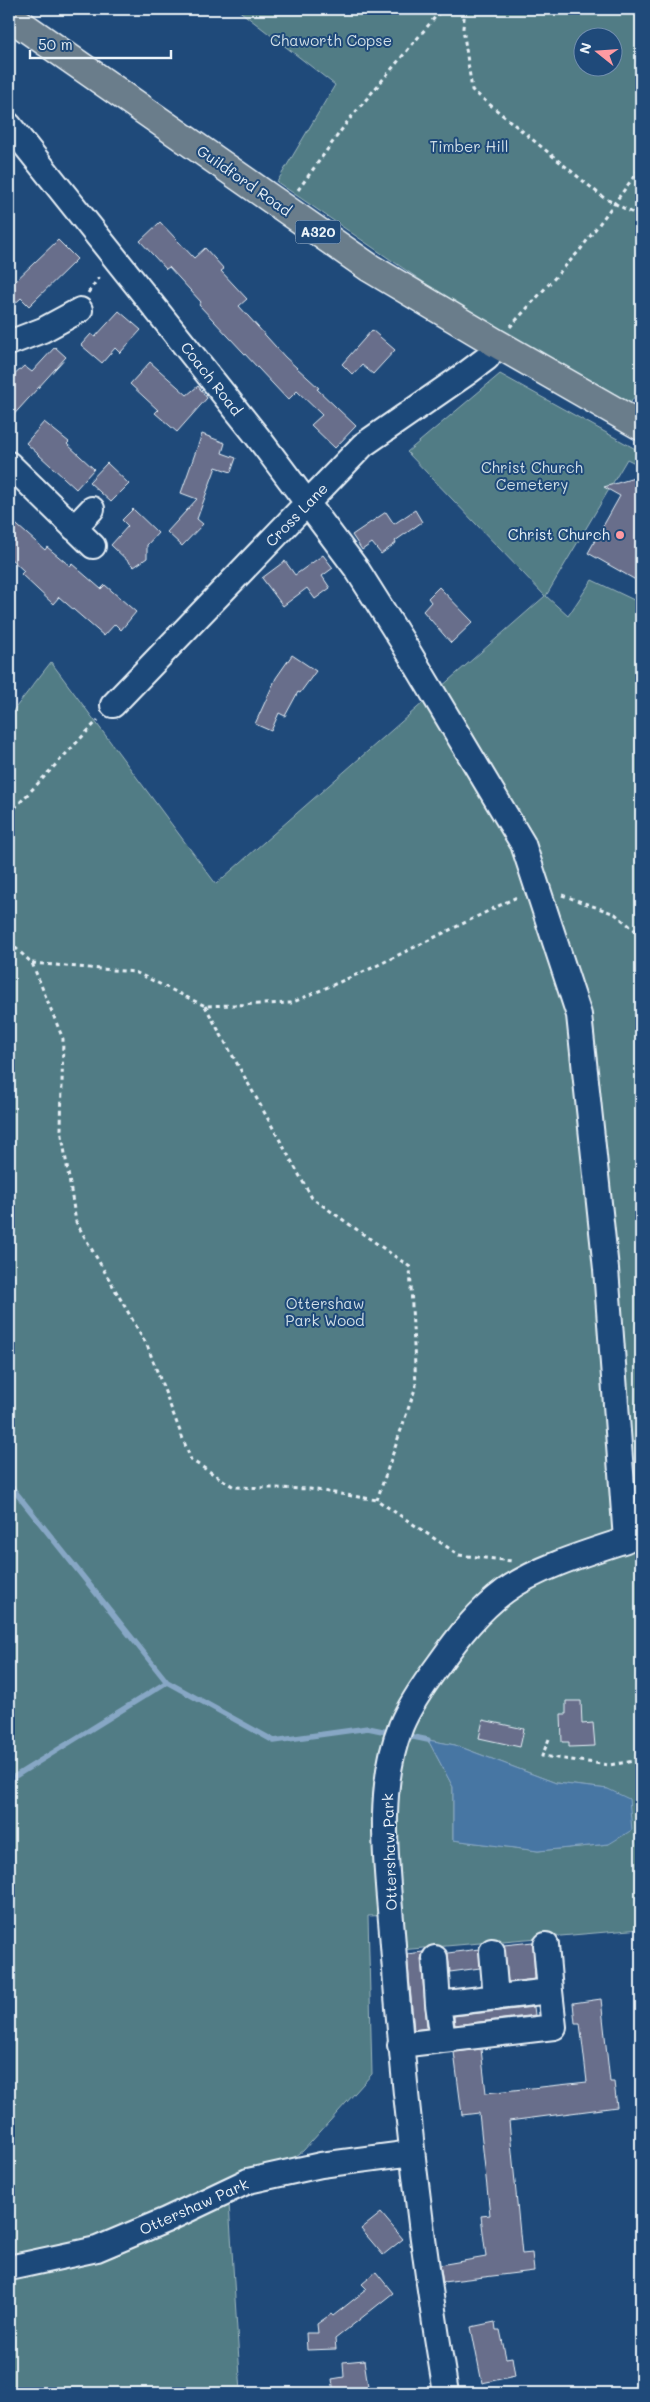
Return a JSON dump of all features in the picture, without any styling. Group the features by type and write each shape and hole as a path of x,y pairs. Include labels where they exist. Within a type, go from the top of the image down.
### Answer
{"main road":[{"name":"Guildford Road","path":"9,14 370,268 641,426"}],"street":[{"path":"9,14 12,9"},
{"name":"Coach Road","path":"9,125 308,503 356,568 402,641 523,844 538,887"},
{"path":"9,343 43,330 80,310"},
{"name":"Cross Lane","path":"113,705 363,445 467,374 487,358 496,343"},
{"path":"9,464 93,546"},
{"path":"74,528 92,509"},
{"name":"Ottershaw Park","path":"446,2393 422,2245 400,2045 386,1822 389,1765 398,1736 422,1688 460,1634 487,1605 507,1589 561,1562 626,1540 606,1269 579,1015 538,887"},
{"path":"400,2045 554,2027 546,1945"},
{"path":"492,1951 496,1998"},
{"path":"435,1958 443,2040"},
{"path":"438,2004 550,1992"},
{"name":"Ottershaw Park","path":"9,2268 97,2249 166,2220 248,2181 321,2165 412,2153"}],"path":[{"path":"285,210 348,122 442,9"},
{"path":"465,9 463,28 472,90 604,198 641,217"},
{"path":"496,343 580,250 641,167"},
{"path":"80,310 97,280 120,263"},
{"path":"9,814 113,705"},
{"path":"32,963 135,972 205,1006 291,1003 372,968 538,887 616,914 641,935"},
{"path":"9,942 32,963 63,1039 61,1129 76,1222 147,1345 191,1460 234,1487 310,1489 376,1500 459,1554 516,1562"},
{"path":"205,1006 312,1198 410,1267 416,1386 376,1500"},
{"path":"549,1739 542,1756 609,1765 641,1760"}],"green space":[{"name":"Timber Hill","path":"237,9 641,9 641,385 630,404 451,301 277,182 335,85"},
{"name":"Ottershaw Park Wood","path":"500,374 641,452 641,466 627,459 546,596 568,616 592,580 634,600 641,610 641,1929 400,1950 397,1915 368,1916 372,2074 303,2151 229,2203 241,2393 9,2393 9,716 51,662 216,884 545,596 407,452","holes":["428,1740 455,1745 556,1783 608,1789 609,1844 538,1851 453,1840 453,1787"]}],"water":[{"path":"428,1740 455,1745 556,1783 608,1789 629,1799 632,1830 609,1844 538,1851 453,1840 453,1787"}],"building":[{"path":"160,222 194,258 205,248 224,269 221,271 247,299 239,306 285,357 356,426 335,448 311,425 322,415 297,391 288,400 199,305 201,302 169,267 166,269 140,241"},
{"path":"58,240 77,259 29,306 21,298 9,309 9,287"},
{"path":"119,311 141,330 120,353 115,348 102,363 81,345 91,334 95,337"},
{"path":"372,330 395,350 373,374 362,365 353,375 342,364"},
{"path":"55,347 66,357 9,420 9,380 24,366 32,372"},
{"path":"150,362 187,395 198,386 207,398 177,432 155,413 158,410 130,384"},
{"path":"44,422 69,442 67,444 94,469 76,489 26,443"},
{"path":"202,434 225,443 222,453 236,458 231,472 216,467 197,519 203,524 182,546 167,532 197,499 181,493"},
{"path":"107,463 129,484 111,502 89,482"},
{"name":"Christ Church","path":"641,476 641,583 588,553 620,496 604,487"},
{"path":"133,509 158,533 147,545 147,558 134,567 111,545 128,526 122,520"},
{"path":"415,510 422,522 395,541 396,543 381,554 372,543 362,550 352,535 386,512 394,524"},
{"path":"9,518 45,550 47,547 70,566 72,564 101,589 105,585 136,612 121,630 115,624 104,636 59,597 53,604 21,574 24,571 9,557"},
{"path":"323,555 333,568 322,576 330,588 315,599 307,588 283,606 262,578 285,561 295,575"},
{"path":"439,587 473,622 451,643 423,611 431,602 428,598"},
{"path":"292,655 316,671 300,693 298,692 285,716 279,713 271,731 255,724 276,678"},
{"path":"566,1701 581,1701 582,1724 593,1723 595,1746 569,1747 569,1742 562,1742 561,1714 566,1714"},
{"path":"483,1720 524,1729 520,1747 479,1738"},
{"path":"533,1942 535,1979 508,1982 504,1945"},
{"path":"479,1949 480,1968 450,1972 448,1953"},
{"path":"423,1952 421,1959 427,2028 414,2030 407,1954"},
{"path":"601,1999 610,2082 614,2082 617,2107 509,2121 522,2254 532,2253 534,2271 443,2282 440,2265 486,2257 481,2216 490,2215 479,2113 462,2115 454,2052 481,2049 486,2093 587,2082 580,2023 575,2023 573,2003"},
{"path":"534,2007 535,2015 455,2025 454,2016"},
{"path":"381,2213 403,2239 383,2255 361,2229"},
{"path":"376,2272 393,2293 335,2339 336,2349 307,2350 306,2333 318,2333 317,2324 331,2314 333,2316 367,2289 362,2284"},
{"path":"495,2322 496,2330 500,2330 506,2358 512,2357 515,2376 482,2383 471,2327"},
{"path":"364,2360 369,2393 334,2393 332,2379 344,2377 343,2362"}],"waterway":[{"path":"9,1484 167,1682 274,1741 368,1728 392,1733"},
{"path":"9,1780 167,1682"},
{"path":"404,1735 428,1740"}],"place":[{"name":"Christ Church","path":"620,535"}],"park label":[{"name":"Chaworth Copse","path":"331,41"},
{"name":"Christ Church Cemetery","path":"532,476"}]}
